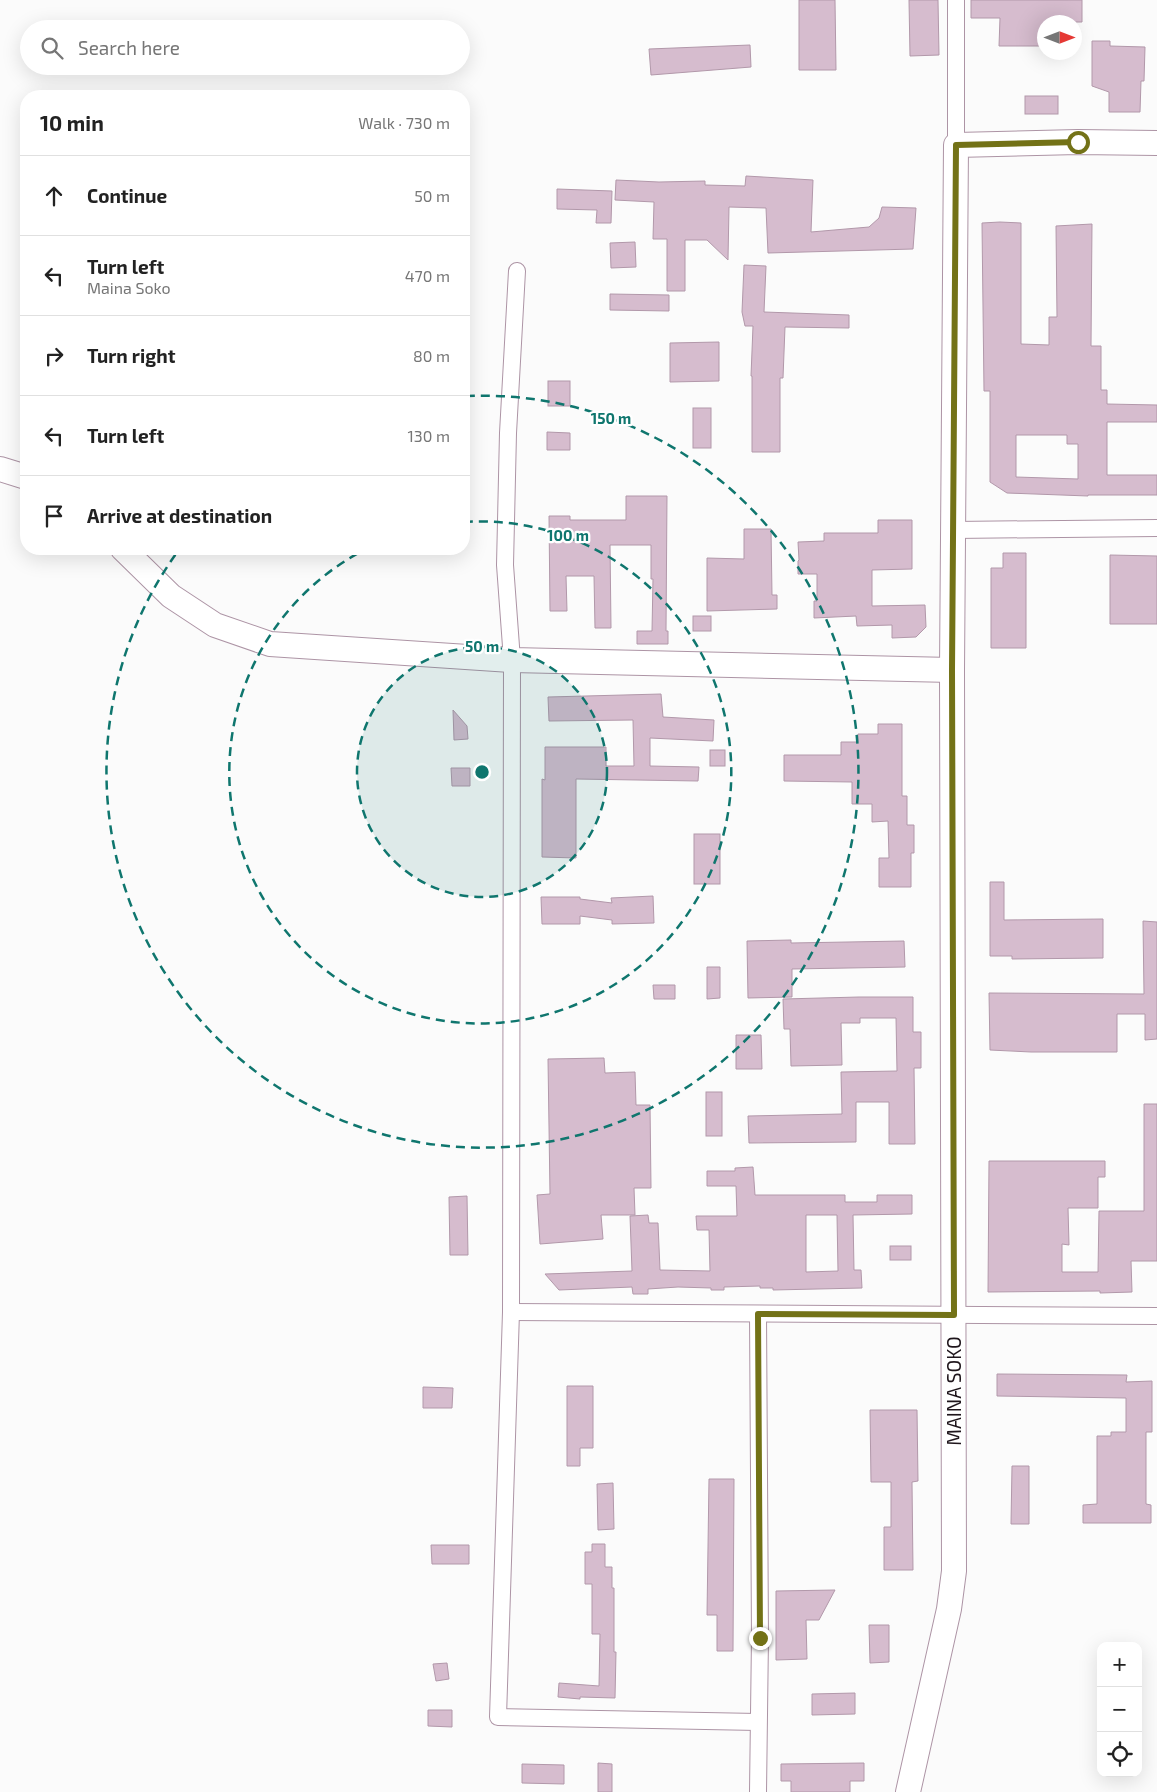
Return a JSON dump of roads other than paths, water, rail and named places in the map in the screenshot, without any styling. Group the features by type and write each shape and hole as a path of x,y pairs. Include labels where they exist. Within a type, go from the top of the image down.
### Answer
{"street":[{"path":"956,0 956,145 1078,142 1157,143"},
{"name":"MAINA SOKO","path":"908,1792 949,1609 954,1572 952,670 956,145"},
{"path":"517,271 508,433 505,565 512,660 511,1312 498,1717 758,1722"},
{"path":"0,469 20,475"},
{"path":"954,530 1157,528"},
{"path":"129,555 171,596 215,625 270,644 512,660 952,670"},
{"path":"511,1312 1157,1316"},
{"path":"758,1314 760,1638 758,1792"}]}
